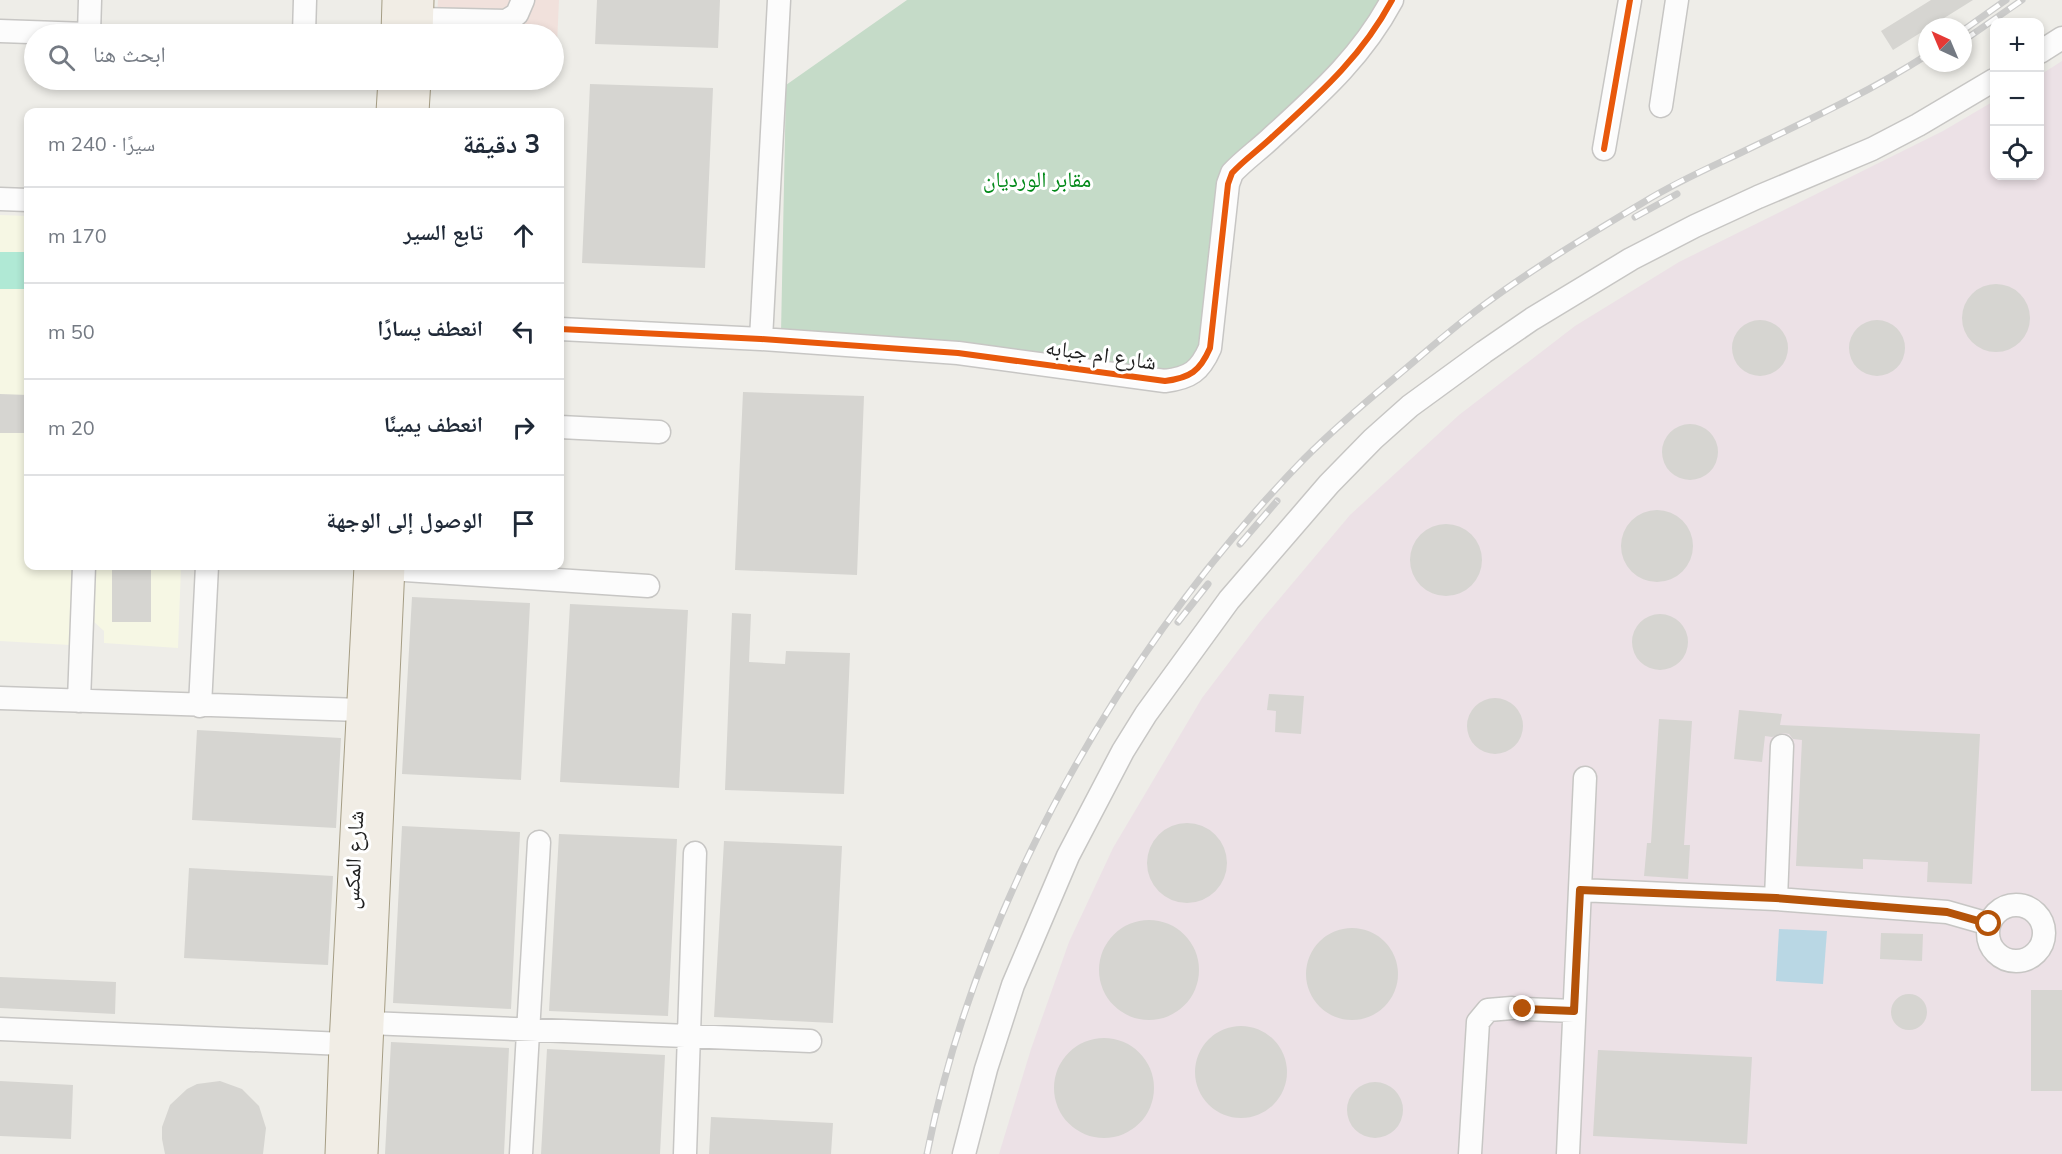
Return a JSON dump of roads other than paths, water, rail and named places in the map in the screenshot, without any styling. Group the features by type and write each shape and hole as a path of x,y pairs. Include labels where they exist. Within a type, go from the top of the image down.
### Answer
{"main road":[{"path":"395,24 396,0"},
{"path":"390,108 391,90"},
{"path":"415,108 416,90"},
{"name":"شارع المكس","path":"339,1154 361,710 383,570"},
{"name":"شارع المكس","path":"364,1154 383,570"}],"street":[{"path":"89,24 90,0"},
{"path":"304,24 305,0"},
{"path":"420,18 506,21 517,14 523,0"},
{"path":"761,339 778,0"},
{"name":"شارع ام جبابه","path":"564,329 761,339 958,353 1165,381 1180,380 1193,373 1204,362 1210,348 1228,184 1232,173 1324,90 1356,56 1381,22 1392,0"},
{"path":"1604,149 1630,0"},
{"path":"1661,106 1677,0"},
{"path":"0,30 24,31"},
{"path":"2044,49 2062,38"},
{"path":"964,1154 986,1069 1013,985 1068,856 1123,751 1146,714 1229,600 1274,546 1372,439 1419,399 1532,320 1631,259 1758,197 1872,149 1990,83"},
{"path":"0,199 24,200"},
{"path":"564,427 659,432"},
{"path":"79,701 84,570"},
{"path":"200,706 207,570"},
{"path":"425,570 648,586"},
{"path":"0,698 361,710"},
{"path":"1776,898 1782,746"},
{"path":"1568,1154 1585,778"},
{"path":"520,1154 539,842"},
{"path":"685,1154 695,853"},
{"path":"1580,890 1776,898 1947,912 1989,924"},
{"path":"1470,1154 1478,1022 1488,1010 1574,1011"},
{"path":"369,1023 810,1041"},
{"path":"0,1029 343,1044"}],"water":[{"path":"1779,929 1827,931 1823,984 1776,981"}],"railway":[{"path":"1972,24 2006,0"},
{"path":"1972,35 2022,0"},
{"path":"927,1154 950,1059 982,965 1021,871 1067,781 1119,693 1177,610 1238,531 1304,459 1358,409 1469,316 1541,265 1666,189 1832,108 1918,60"},
{"path":"1635,217 1677,194"},
{"path":"1240,544 1277,501"},
{"path":"1178,622 1208,584"}],"park label":[{"name":"مقابر الورديان","path":"1037,179"}]}
